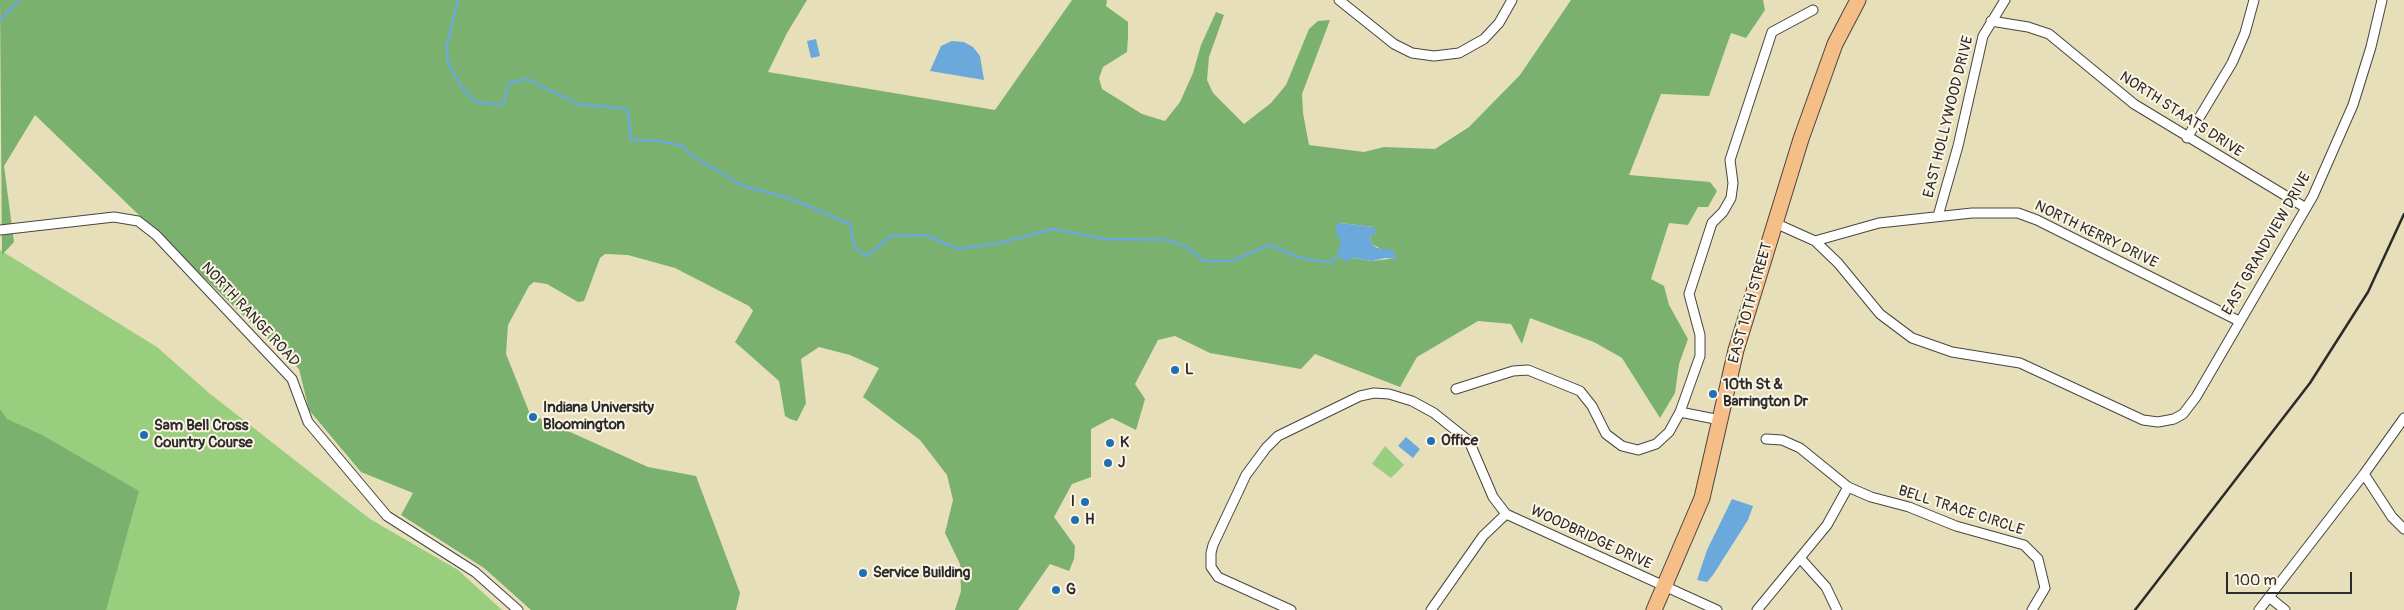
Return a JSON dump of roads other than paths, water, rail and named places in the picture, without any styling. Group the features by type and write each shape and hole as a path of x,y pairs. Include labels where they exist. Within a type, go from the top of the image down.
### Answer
{"main road":[{"name":"EAST 10TH STREET","path":"1654,610 1702,498 1745,318 1801,139 1833,52 1858,0"}],"street":[{"path":"1339,0 1354,10 1394,44 1412,53 1434,56 1459,53 1484,39 1499,23 1512,0"},
{"name":"EAST HOLLYWOOD DRIVE","path":"1938,216 1958,146 1983,36 2005,0"},
{"path":"2187,138 2232,63 2245,33 2254,0"},
{"name":"EAST GRANDVIEW DRIVE","path":"1816,241 1838,263 1880,314 1912,338 1952,352 2020,363 2135,417 2148,421 2162,422 2179,417 2188,408 2306,208 2352,104 2371,47 2382,0"},
{"path":"1456,389 1513,370 1528,370 1580,391 1592,406 1606,434 1622,446 1638,450 1656,444 1669,432 1680,412 1700,356 1700,335 1689,294 1712,223 1723,212 1731,198 1733,183 1730,160 1772,32 1813,10"},
{"name":"NORTH STAATS DRIVE","path":"1991,21 2028,27 2049,34 2134,104 2187,138 2306,208"},
{"name":"NORTH KERRY DRIVE","path":"1816,241 1864,226 1938,216 2005,212 2026,215 2239,321"},
{"name":"NORTH RANGE ROAD","path":"0,230 114,217 138,220 156,235 292,380 308,422 387,516 475,572 518,610"},
{"path":"1775,224 1816,241"},
{"name":"WOODBRIDGE DRIVE","path":"1290,610 1218,576 1211,567 1211,553 1246,475 1266,448 1278,436 1360,396 1382,393 1404,398 1446,421 1469,441 1494,497 1506,514 1717,610"},
{"path":"1680,412 1720,420"},
{"path":"2258,610 2364,474 2404,418"},
{"name":"BELL TRACE CIRCLE","path":"1766,438 1782,440 1800,448 1848,487 1872,497 1909,507 1956,526 2024,545 2038,559 2045,588 2032,610"},
{"path":"2364,474 2392,517 2404,529"},
{"path":"1757,610 1828,525 1848,487"},
{"name":"WOODBRIDGE DRIVE","path":"1431,610 1483,536 1506,514"},
{"path":"1800,558 1826,587 1837,610"},
{"path":"2268,597 2285,610"}],"water":[{"path":"816,39 820,56 811,58 807,41"},
{"path":"952,41 964,42 973,47 980,56 984,80 930,71 941,46"},
{"path":"1340,223 1374,227 1376,233 1370,236 1372,244 1377,248 1393,250 1397,259 1385,258 1372,261 1352,258 1348,262 1337,256 1341,240 1336,234 1336,225"},
{"path":"1406,437 1420,449 1413,458 1398,446"},
{"path":"1732,499 1753,506 1748,520 1713,575 1707,582 1697,580 1707,550"}],"waterway":[{"path":"0,20 19,0"},
{"path":"458,0 447,45 448,63 461,86 475,102 503,105 509,83 527,79 578,104 628,109 631,140 660,141 684,146 688,153 743,186 789,198 850,224 854,247 867,256 891,236 926,235 958,249 1000,243 1053,229 1106,239 1168,240 1187,247 1204,261 1232,261 1269,245 1298,257 1317,261 1331,262 1337,256"}],"railway":[{"path":"2135,610 2310,383 2368,292 2404,214"}],"place":[{"name":"L","path":"1175,370"},
{"name":"10th St & Barrington Dr","path":"1713,394"},
{"name":"Indiana University Bloomington","path":"533,417"},
{"name":"Sam Bell Cross Country Course","path":"144,435"},
{"name":"Office","path":"1431,441"},
{"name":"K","path":"1110,443"},
{"name":"J","path":"1108,463"},
{"name":"I","path":"1085,502"},
{"name":"H","path":"1075,520"},
{"name":"Service Building","path":"863,573"},
{"name":"G","path":"1056,590"}]}
